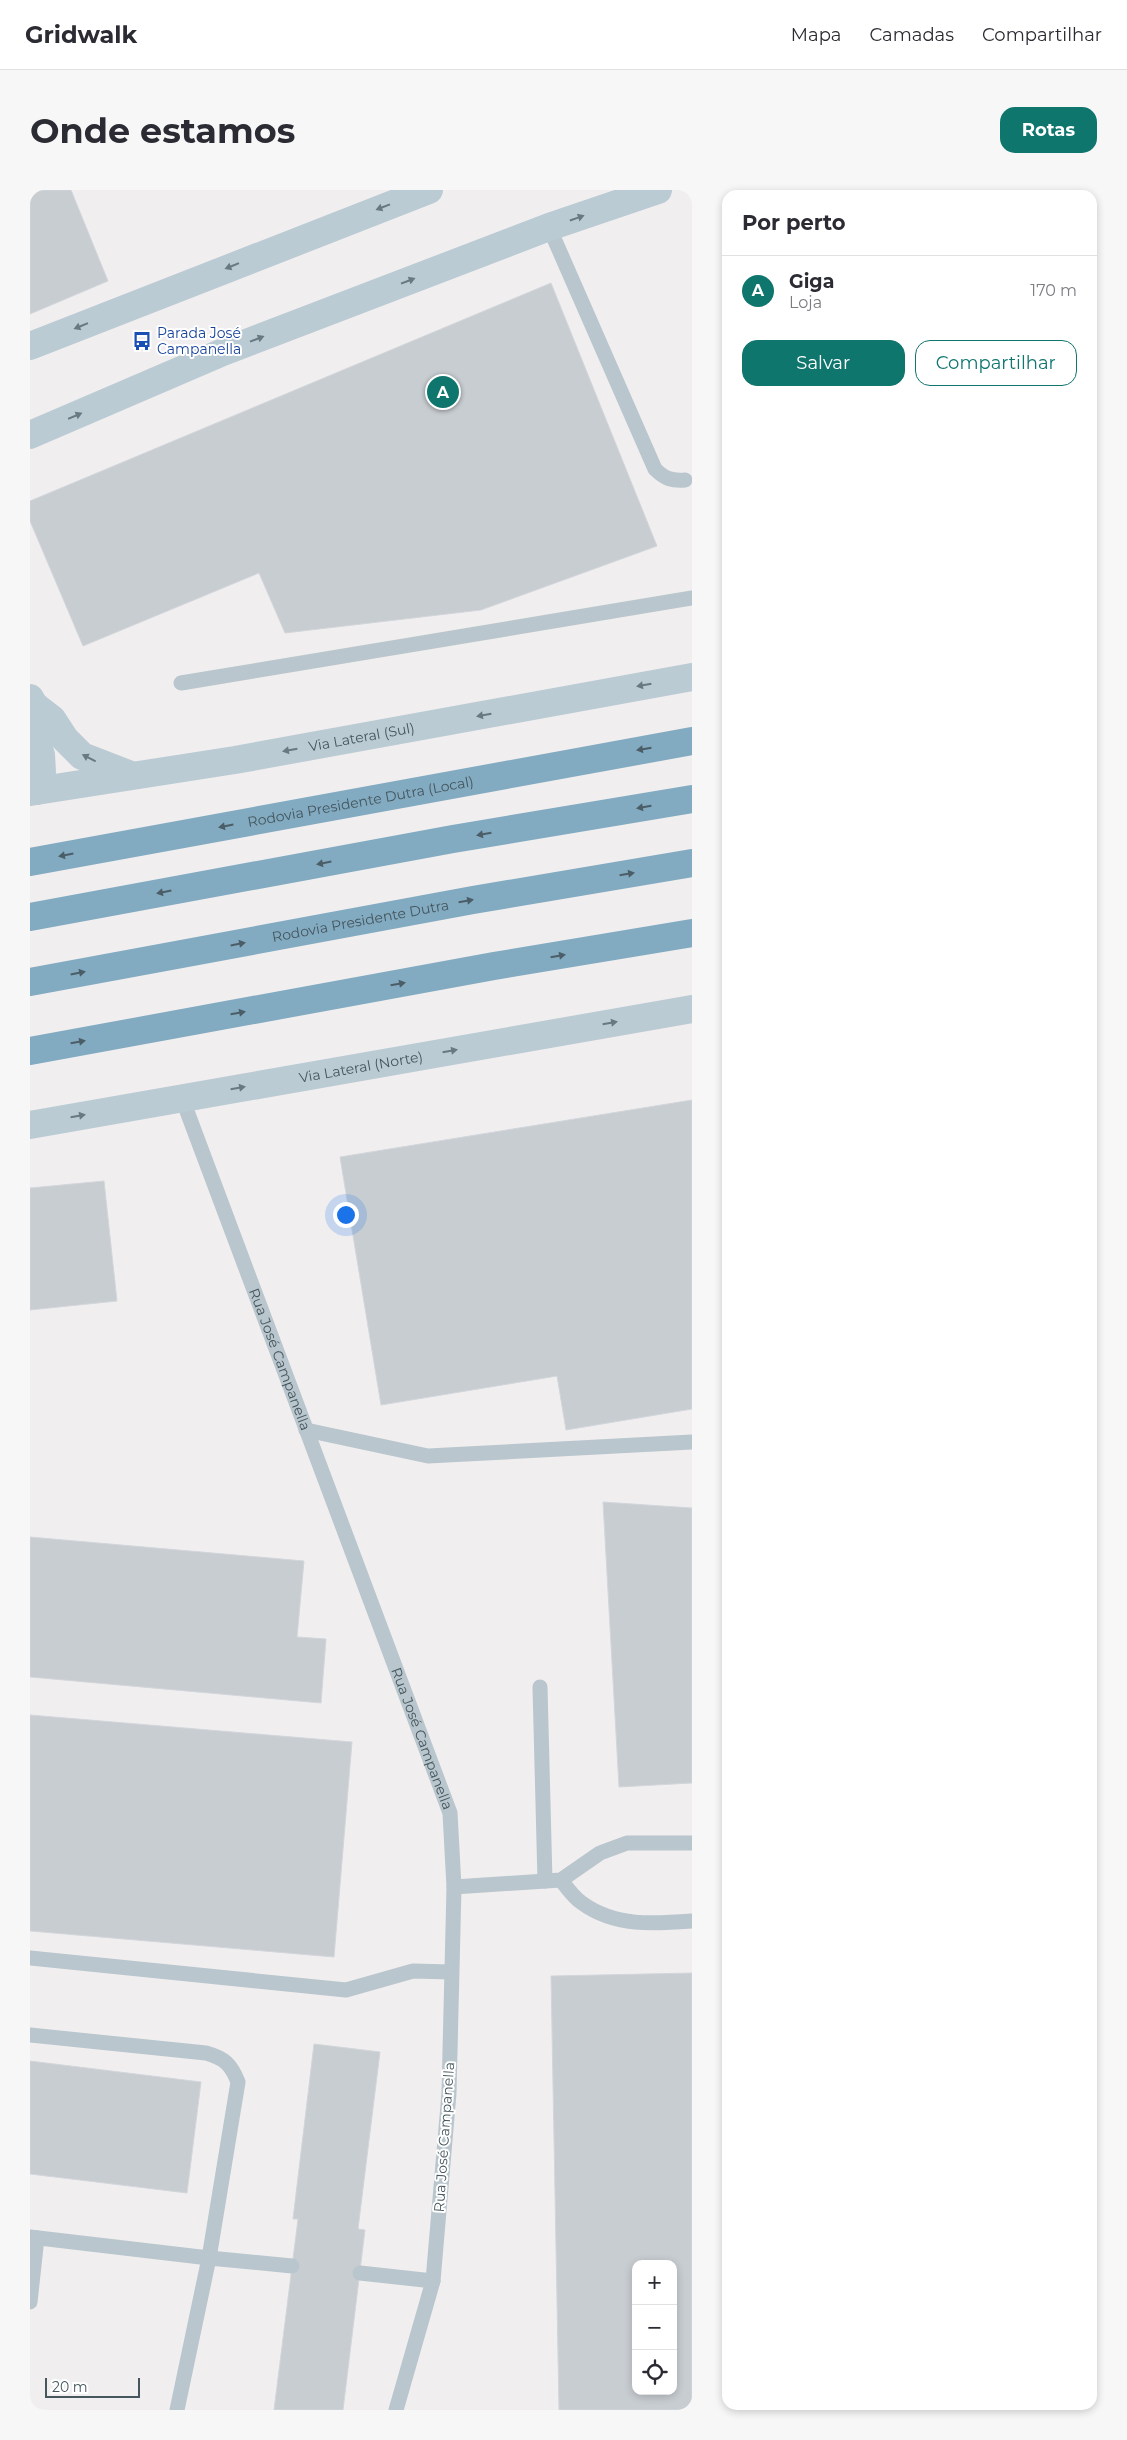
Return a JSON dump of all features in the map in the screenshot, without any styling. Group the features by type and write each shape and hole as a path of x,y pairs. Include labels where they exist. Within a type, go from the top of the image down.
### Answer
{"highway":[{"name":"Rodovia Presidente Dutra (Local)","path":"30,862 692,741"},
{"path":"30,917 454,839 692,798"},
{"name":"Rodovia Presidente Dutra","path":"30,982 473,900 692,863"},
{"path":"30,1051 494,966 692,933"}],"main road":[{"path":"30,346 429,190"},
{"path":"30,435 223,352 549,227 658,190"},
{"name":"Via Lateral (Sul)","path":"33,791 235,760 692,677"},
{"path":"32,702 52,719 65,738 82,756 134,776"},
{"path":"32,702 31,722 41,755 42,772 33,791"},
{"name":"Via Lateral (Norte)","path":"30,1125 692,1009"}],"lane":[{"path":"549,227 655,470 661,476 672,481 685,480"},
{"path":"181,683 692,598"},
{"name":"Rua José Campanella","path":"182,1098 450,1813 454,1887 449,2093 433,2281 396,2410"},
{"path":"306,1430 428,1456 692,1442"},
{"path":"540,1687 545,1881"},
{"path":"454,1887 561,1880 600,1853 627,1843 692,1843"},
{"path":"561,1880 581,1903 627,1922 647,1924 692,1921"},
{"path":"30,1958 346,1990 413,1972 451,1972"},
{"path":"30,2035 206,2053 224,2058 233,2068 238,2082 209,2258 177,2410"},
{"path":"30,2302 33,2238 292,2266"},
{"path":"360,2273 433,2281"}],"building":[{"path":"30,190 71,190 108,281 30,314"},
{"path":"551,283 657,546 481,610 285,633 259,573 83,646 30,521 30,501"},
{"path":"692,1100 692,1409 566,1430 557,1376 381,1405 340,1157"},
{"path":"104,1181 117,1301 30,1310 30,1188"},
{"path":"603,1502 692,1508 692,1783 619,1787"},
{"path":"30,1537 304,1561 297,1637 326,1639 321,1703 30,1677"},
{"path":"30,1715 352,1742 334,1957 30,1931"},
{"path":"692,1973 692,2410 559,2410 551,1976"},
{"path":"314,2044 380,2052 358,2229 365,2230 343,2410 274,2410 298,2219 293,2219"},
{"path":"30,2061 201,2082 187,2193 30,2174"}],"place":[{"name":"Parada José Campanella","path":"142,341"},
{"name":"Giga","path":"443,392"}]}
